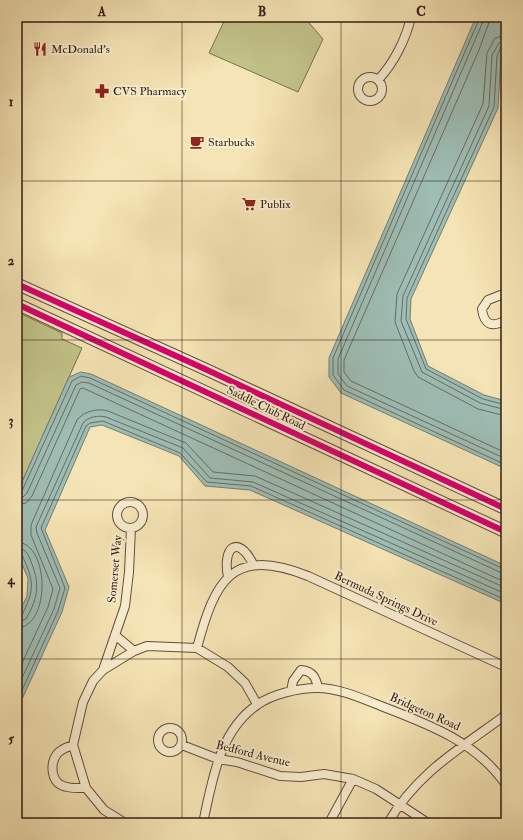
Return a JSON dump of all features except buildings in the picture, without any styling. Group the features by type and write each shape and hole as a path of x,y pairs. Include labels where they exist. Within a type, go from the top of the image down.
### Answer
{"street":[{"path":"378,80 394,60 408,30 411,17"},
{"name":"Saddle Club Road","path":"17,284 205,369 506,509"},
{"path":"506,292 488,300 482,309 483,318 489,324 496,324 506,320"},
{"name":"Saddle Club Road","path":"17,304 506,532"},
{"name":"Somerset Way","path":"125,823 104,810 86,788 73,745 83,702 93,681 103,670 125,606 129,572 131,528"},
{"path":"197,648 206,614 213,599 228,577 253,564 245,551 241,548 229,550 226,556 225,564 228,577"},
{"name":"Bermuda Springs Drive","path":"253,564 288,568 308,576 506,668"},
{"path":"115,634 134,651"},
{"path":"103,670 134,651 147,646 197,648 228,667 245,683 257,704"},
{"path":"291,691 293,681 301,670 308,671 314,675 318,688"},
{"name":"Bridgeton Road","path":"203,823 218,759 237,724 257,704 291,691 318,688 341,692 407,716 448,733 484,759 506,785"},
{"path":"388,823 400,803 434,766 503,717 506,713"},
{"path":"73,745 64,748 57,754 53,762 55,781 62,786 86,788"},
{"name":"Bedford Avenue","path":"182,745 218,759 237,762 280,776 301,777 324,774 353,779 376,789 400,803 428,823"},
{"path":"329,823 353,779"}],"green space":[{"path":"226,17 304,17 323,39 298,92 209,53"},
{"path":"17,312 62,333 62,339 82,348 17,493"}],"water":[{"path":"476,17 506,17 506,46 501,56 498,108 411,299 410,319 428,366 484,395 506,401 506,469 341,393 329,377 329,358"},
{"path":"81,372 91,374 506,566 506,604 250,490 205,486 179,456 102,425 90,427 45,530 69,587 62,612 17,710 17,617 27,596 28,578 17,553 17,493 69,377"}],"cycle path":[{"path":"17,284 205,369 506,509"},
{"path":"17,304 506,532"}],"place":[{"name":"McDonald's","path":"40,49"},
{"name":"CVS Pharmacy","path":"102,91"},
{"name":"Starbucks","path":"197,142"},
{"name":"Publix","path":"249,204"}]}
